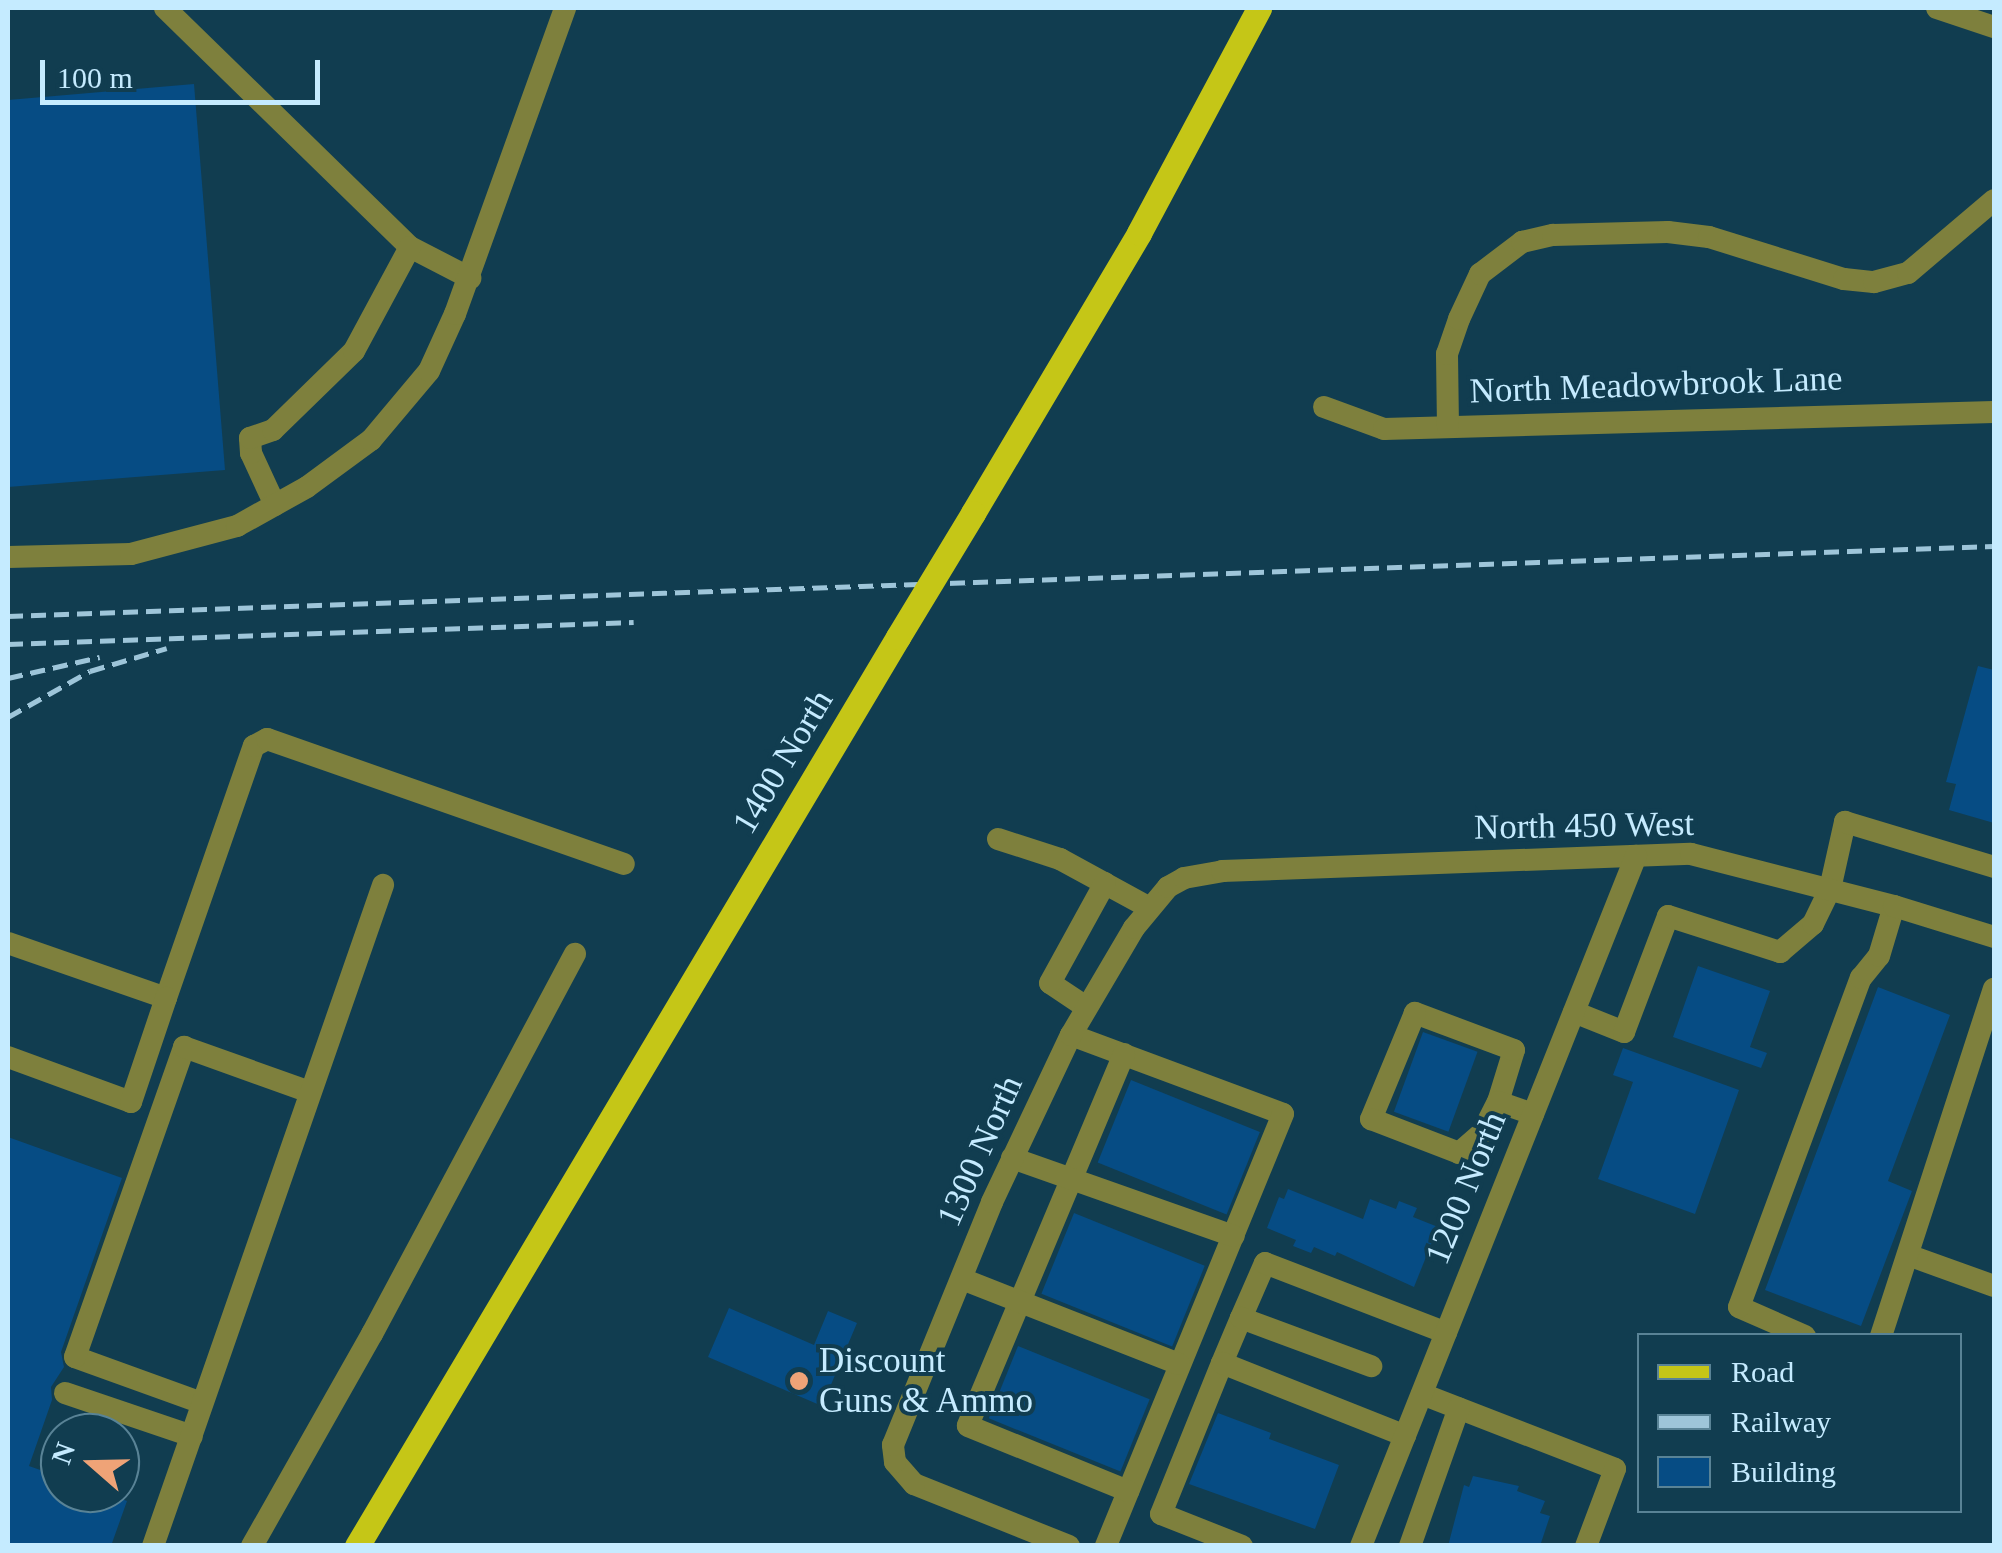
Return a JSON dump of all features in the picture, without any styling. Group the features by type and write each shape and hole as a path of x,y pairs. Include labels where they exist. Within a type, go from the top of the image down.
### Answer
{"main road":[{"name":"1400 North","path":"357,1546 1139,233 1259,8"}],"street":[{"path":"165,8 410,247 470,278"},
{"path":"8,557 130,554 237,526 371,440 429,371 470,278 566,8"},
{"path":"1937,8 1994,27"},
{"path":"1448,427 1448,354 1480,274 1498,256 1522,242 1553,235 1668,232 1709,237 1844,279 1894,279 1908,273 1994,200"},
{"path":"274,505 252,453 250,438 273,430 354,351 410,247"},
{"name":"North Meadowbrook Lane","path":"1324,407 1384,429 1994,412"},
{"path":"8,1057 131,1102 254,746 266,739 624,864"},
{"path":"1574,1012 1624,1032 1668,916 1780,952 1813,924 1830,889 1845,822 1994,867"},
{"path":"998,839 1060,859 1148,908"},
{"name":"North 450 West","path":"1168,887 1184,878 1222,871 1691,854 1894,906 1994,937"},
{"name":"1200 North","path":"1361,1546 1636,856"},
{"path":"1086,1007 1050,983 1105,882"},
{"path":"153,1546 383,885"},
{"name":"1300 North","path":"1053,1543 914,1484 895,1462 893,1446 1012,1158 1071,1035 1148,908 1168,887"},
{"path":"1799,1333 1739,1308 1862,978 1879,956 1894,906"},
{"path":"8,942 166,998"},
{"path":"252,1546 372,1334 576,954"},
{"path":"1882,1333 1994,989"},
{"path":"1415,1013 1514,1050 1498,1102 1482,1132 1459,1153 1372,1120 1415,1013"},
{"path":"1071,1035 1283,1114 1106,1546"},
{"path":"202,1403 74,1357 184,1047 310,1092"},
{"path":"1124,1054 968,1426 1128,1490"},
{"path":"1498,1102 1533,1114"},
{"path":"1012,1158 1073,1176 1234,1236"},
{"path":"1908,1255 1994,1286"},
{"path":"1242,1546 1160,1514 1264,1264 1446,1334"},
{"path":"962,1279 1020,1298 1178,1364"},
{"path":"1241,1318 1371,1366"},
{"path":"1222,1363 1406,1436"},
{"path":"65,1394 192,1436"},
{"path":"1422,1394 1614,1469 1586,1546"},
{"path":"1410,1546 1459,1408"}],"building":[{"path":"194,84 225,470 8,487 8,100"},
{"path":"1978,666 1994,670 1994,823 1949,810 1956,784 1946,782"},
{"path":"1698,966 1770,991 1750,1047 1767,1053 1761,1068 1673,1037"},
{"path":"1878,987 1950,1015 1888,1181 1912,1191 1861,1326 1765,1290"},
{"path":"1423,1032 1478,1052 1448,1132 1394,1112"},
{"path":"1623,1048 1739,1090 1695,1214 1598,1179 1633,1082 1613,1075"},
{"path":"1131,1080 1260,1132 1227,1215 1098,1163"},
{"path":"8,1137 122,1178 61,1352 64,1367 51,1387 47,1413 40,1413 40,1434 29,1466 40,1470 40,1513 123,1513 111,1546 8,1546"},
{"path":"1288,1189 1363,1219 1370,1199 1396,1209 1399,1201 1417,1208 1413,1217 1438,1227 1414,1287 1337,1252 1335,1256 1314,1247 1311,1253 1293,1246 1296,1240 1267,1228 1279,1197 1284,1199"},
{"path":"1074,1213 1205,1266 1172,1346 1041,1294"},
{"name":"Discount Guns & Ammo","path":"729,1308 814,1345 828,1311 857,1323 822,1406 708,1357"},
{"path":"1018,1346 1150,1399 1120,1472 989,1418"},
{"path":"1218,1413 1271,1433 1269,1439 1339,1465 1315,1529 1189,1484"},
{"path":"1473,1476 1519,1486 1517,1491 1545,1501 1540,1513 1550,1516 1540,1546 1448,1546 1464,1485 1469,1487"}],"railway":[{"path":"8,616 1994,546"},
{"path":"8,644 634,622"},
{"path":"8,717 90,671 167,648"},
{"path":"8,678 100,657"}],"place":[{"name":"Discount Guns & Ammo","path":"799,1381"}]}
